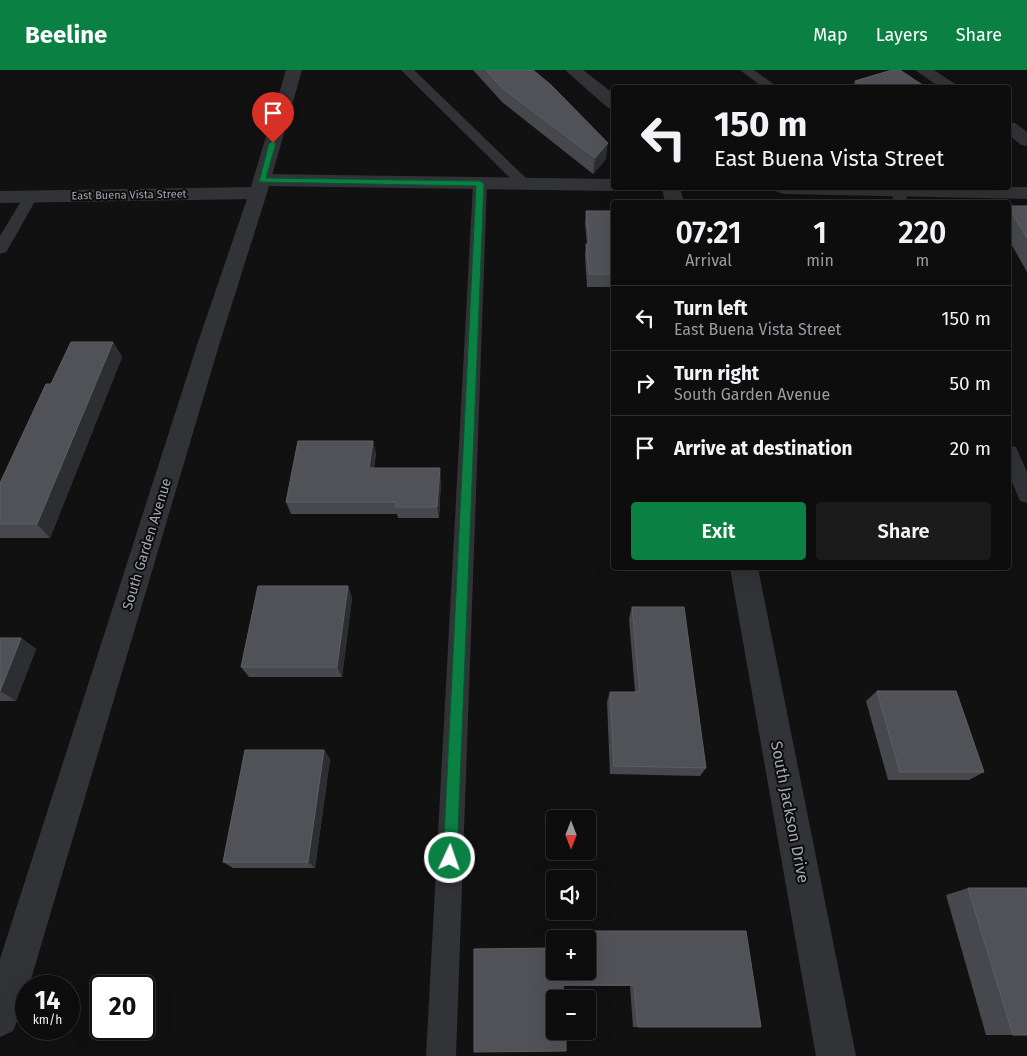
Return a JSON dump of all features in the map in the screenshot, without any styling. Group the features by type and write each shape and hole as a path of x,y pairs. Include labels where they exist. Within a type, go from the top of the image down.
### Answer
{"street":[{"name":"South Garden Avenue","path":"0,1018 205,355 260,187 294,70"},
{"path":"573,70 611,101"},
{"path":"923,70 948,85"},
{"path":"1011,129 1027,141"},
{"name":"East Buena Vista Street","path":"0,197 260,187 480,184 611,185"},
{"path":"830,190 898,193 1027,192"},
{"name":"South Jackson Drive","path":"744,570 836,1056"}],"lane":[{"path":"408,70 524,184"},
{"path":"746,70 768,85"},
{"path":"441,1056 480,184"},
{"path":"0,249 31,196"},
{"path":"1011,457 1027,495"}],"building":[{"path":"486,70 533,70 551,85 608,143 595,158 501,87"},
{"path":"892,70 900,70 922,85 860,85 855,81"},
{"path":"1011,206 1027,206 1027,238 1011,211"},
{"path":"586,211 611,211 611,274 589,274 586,244 589,244"},
{"path":"71,342 113,342 37,524 0,524 0,483 46,384 51,384"},
{"path":"298,441 373,441 369,468 440,468 437,507 396,507 396,502 286,502"},
{"path":"258,586 348,586 337,667 241,667"},
{"path":"632,607 684,607 706,768 614,766 610,692 640,692"},
{"path":"0,638 21,638 0,691"},
{"path":"877,691 956,691 984,772 900,772"},
{"path":"245,750 324,750 308,862 223,862"},
{"path":"968,888 1027,888 1027,1035 1013,1035"},
{"path":"596,931 746,931 761,1027 638,1027 634,985 563,985 563,990 546,990 546,1040 566,1040 566,1051 474,1052 474,949 546,948 546,980 596,980"}],"route":[{"path":"273,143 262,180 480,184 450,858"}]}
